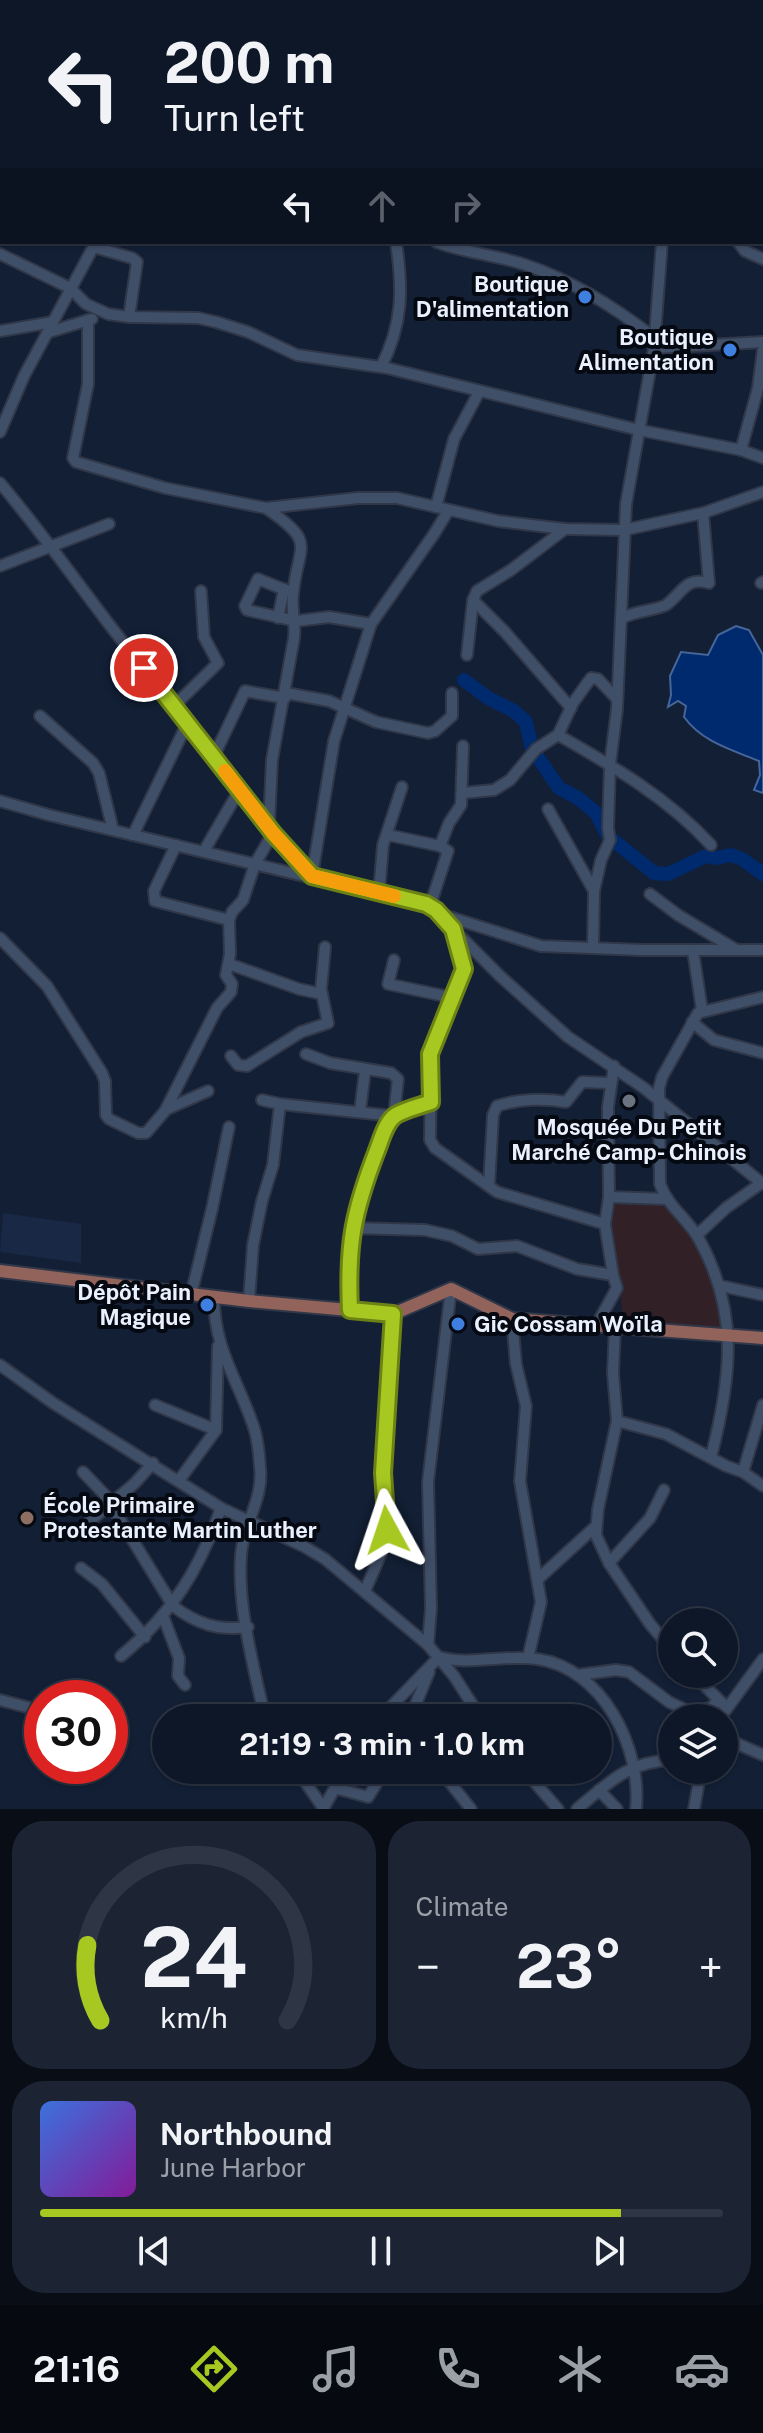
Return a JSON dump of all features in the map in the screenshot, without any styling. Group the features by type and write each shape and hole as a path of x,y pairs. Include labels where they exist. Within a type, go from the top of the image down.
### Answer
{"main road":[{"path":"0,1271 191,1295 393,1314 451,1289 512,1319 763,1338"}],"street":[{"path":"0,432 24,376 95,244 137,262 129,317"},
{"path":"381,367 392,341 402,297 396,244"},
{"path":"443,244 543,271 593,295 655,343 763,342"},
{"path":"593,947 594,891 601,860 610,840 610,764 622,618 624,530 655,343 662,244"},
{"path":"740,244 745,251 763,259"},
{"path":"0,254 70,288 86,304 108,314 198,318 234,326 297,355 381,367 639,430 741,450 763,458"},
{"path":"0,331 51,327 108,314"},
{"path":"88,320 88,384 74,452 76,462 165,488 266,508 381,497 406,499 498,521 565,529 624,530 703,513 763,492"},
{"path":"741,450 759,404 763,350"},
{"path":"436,507 454,439 479,392"},
{"path":"0,483 175,705 213,758 312,876"},
{"path":"266,508 287,523 302,547 278,618"},
{"path":"312,876 328,767 371,624 448,511"},
{"path":"622,618 640,610 665,605 683,586 694,581 709,583 703,513"},
{"path":"0,566 109,524"},
{"path":"467,655 473,600 477,591 511,570 565,529"},
{"path":"288,591 258,579 245,606 247,610 296,621 329,617 371,624"},
{"path":"175,705 218,663 204,637 201,591"},
{"path":"0,938 47,986 102,1073 109,1119 142,1134 165,1111 217,1008 231,992 232,984 227,979 229,920 234,908 243,900 271,829 272,760 296,621 288,591"},
{"path":"473,600 571,708"},
{"path":"462,793 494,790 506,784 536,749 558,735 571,708 595,677 617,699"},
{"path":"213,758 245,691 345,707 376,722 428,733 452,716 452,693"},
{"path":"40,716 93,763 99,773 113,830"},
{"path":"133,835 187,724"},
{"path":"558,735 610,764 674,808 711,845"},
{"path":"440,846 449,823 461,805 463,746"},
{"path":"379,893 383,845 402,787"},
{"path":"204,851 240,789"},
{"path":"0,801 430,906 568,1037 614,1066 763,1183 726,1208 697,1235"},
{"path":"548,809 594,891"},
{"path":"388,835 440,846 448,851 430,906"},
{"path":"176,845 154,891 155,901 229,920"},
{"path":"650,894 735,949"},
{"path":"441,915 532,944 693,951 763,950"},
{"path":"453,929 464,963 454,998 430,1054 432,1144 507,1196 605,1224"},
{"path":"231,1056 238,1065 247,1066 301,1032 328,1023 322,994 325,947"},
{"path":"693,951 702,1010"},
{"path":"394,960 388,984 454,998"},
{"path":"229,964 322,994"},
{"path":"711,1457 726,1378 729,1335 721,1286 697,1235 666,1199 659,1175 662,1077 692,1022 702,1010 763,997"},
{"path":"692,1022 714,1040 763,1053"},
{"path":"306,1054 330,1063 395,1075 398,1079 394,1116 384,1132 361,1193 352,1228 348,1269 350,1310"},
{"path":"597,1324 617,1288 605,1224 609,1197 610,1083 614,1066"},
{"path":"360,1111 365,1071"},
{"path":"489,1186 493,1115 497,1106 518,1101 566,1102 582,1082 610,1083"},
{"path":"165,1111 208,1091"},
{"path":"262,1100 394,1116 431,1102"},
{"path":"249,1301 253,1245 275,1154 280,1104"},
{"path":"191,1295 229,1127"},
{"path":"609,1197 666,1199"},
{"path":"352,1228 425,1230 446,1234 478,1249 517,1246 577,1269 613,1275"},
{"path":"721,1286 763,1295"},
{"path":"428,1645 431,1608 428,1482 451,1289"},
{"path":"214,1297 218,1340 257,1436 260,1490 242,1546 240,1579 248,1640 262,1704"},
{"path":"365,1591 382,1551 387,1530 383,1473 393,1314"},
{"path":"512,1319 516,1364 526,1406 520,1481 541,1602 528,1658"},
{"path":"615,1326 613,1373 617,1421 595,1527 609,1563 658,1633"},
{"path":"180,1479 216,1430 218,1340"},
{"path":"0,1365 53,1403 180,1479 221,1508 305,1547 365,1591 428,1645 472,1704"},
{"path":"155,1405 216,1430"},
{"path":"743,1472 763,1405"},
{"path":"617,1421 657,1430 743,1472 763,1486"},
{"path":"89,1522 153,1463"},
{"path":"83,1472 110,1504 173,1606 211,1627 248,1627"},
{"path":"609,1563 650,1518 664,1490"},
{"path":"121,1656 145,1637 173,1606 204,1551 221,1508"},
{"path":"538,1579 595,1527"},
{"path":"81,1568 102,1584 145,1637"},
{"path":"163,1616 179,1658 178,1676 185,1685"},
{"path":"439,1657 469,1662 528,1658 551,1662 577,1675 608,1707 631,1750 636,1809"},
{"path":"416,1704 439,1657"},
{"path":"725,1704 763,1659"},
{"path":"454,1676 469,1662"},
{"path":"393,1704 430,1670"},
{"path":"577,1675 616,1670 629,1672 673,1704"},
{"path":"704,1688 717,1704"},
{"path":"0,1700 24,1706"},
{"path":"738,1744 763,1755"},
{"path":"577,1809 633,1766 658,1762"},
{"path":"307,1784 323,1808 337,1784"},
{"path":"335,1788 368,1797 376,1784"},
{"path":"451,1784 471,1809"},
{"path":"536,1784 558,1809"},
{"path":"694,1809 698,1784"},
{"path":"599,1790 617,1809"}],"shaded area":[{"path":"612,1199 665,1201 696,1238 709,1263 725,1331 623,1322 619,1282 607,1227"},
{"path":"3,1213 81,1224 81,1263 0,1252"}],"water":[{"path":"736,626 749,630 763,655 763,793 754,790 760,775 759,761 700,733 684,717 686,706 678,701 668,707 670,676 681,652 708,655 718,635"}],"waterway":[{"path":"464,680 526,722 532,749 559,788 596,813 608,836 654,873 668,874 706,856 731,855 763,874"}],"slow traffic":[{"path":"225,771 273,833 312,876 394,896"}],"place":[{"name":"Boutique D'alimentation","path":"585,297"},
{"name":"Boutique Alimentation","path":"730,350"},
{"name":"Mosquée Du Petit Marché Camp- Chinois","path":"629,1101"},
{"name":"Dépôt Pain Magique","path":"207,1305"},
{"name":"Gic Cossam Woïla","path":"458,1324"},
{"name":"École Primaire Protestante Martin Luther","path":"27,1518"}],"route":[{"path":"144,668 273,833 312,876 430,906 453,929 463,957 463,975 428,1062 431,1102 394,1116 386,1127 353,1220 348,1269 350,1310 393,1314 383,1473 387,1530"}]}
